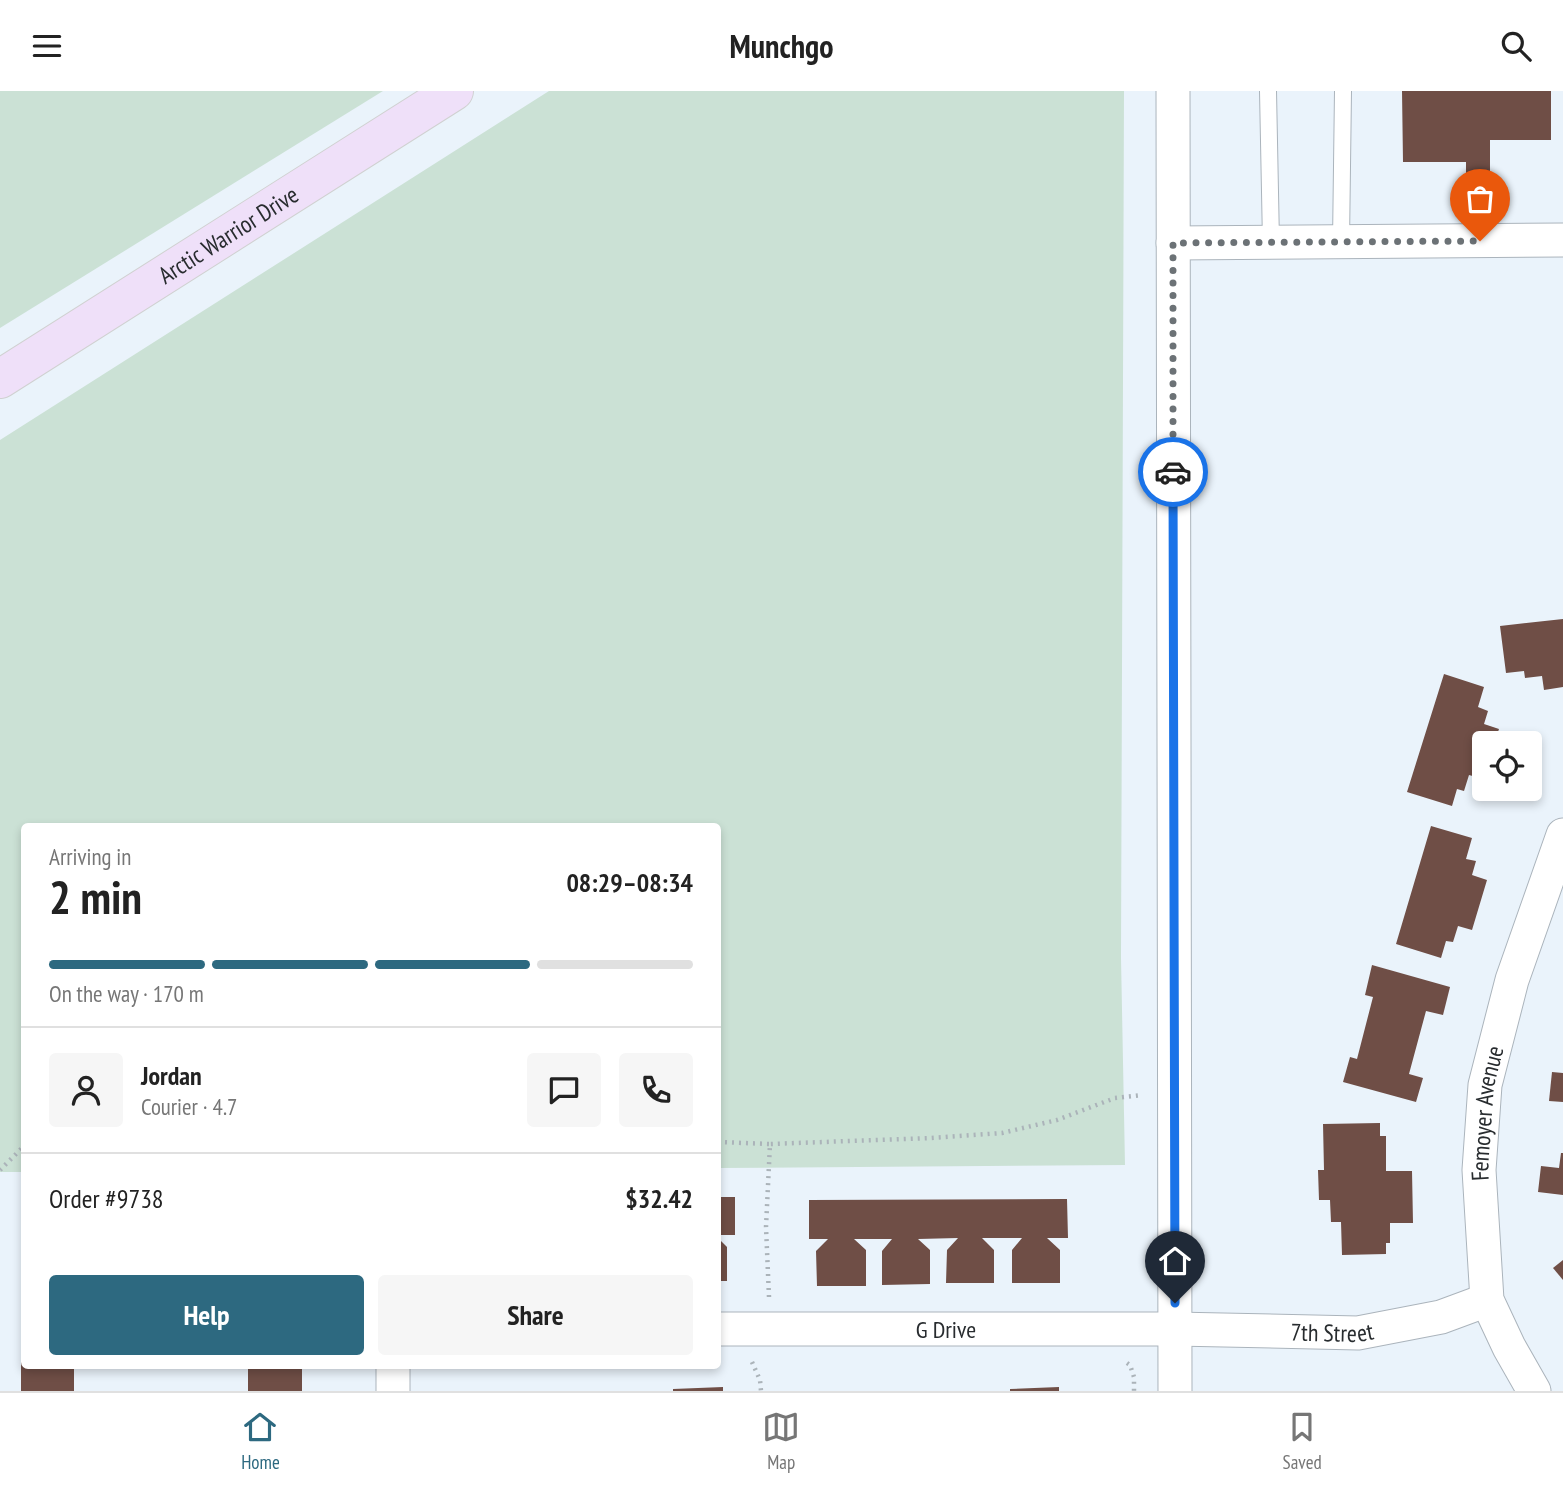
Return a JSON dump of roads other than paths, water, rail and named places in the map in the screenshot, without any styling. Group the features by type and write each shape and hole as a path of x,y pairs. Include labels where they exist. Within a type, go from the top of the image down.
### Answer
{"main road":[{"name":"Arctic Warrior Drive","path":"0,379 454,91"}],"street":[{"path":"1172,91 1175,1391"},
{"path":"1173,243 1563,240"},
{"name":"Femoyer Avenue","path":"1534,1391 1487,1300 1479,1170 1485,1085 1512,980 1563,835"},
{"name":"7th Street","path":"1175,1329 1358,1332 1441,1317 1487,1300"},
{"name":"G Drive","path":"721,1329 1175,1329"},
{"path":"393,1369 393,1391"}],"lane":[{"path":"1268,91 1271,242"},
{"path":"1341,242 1343,91"}]}
